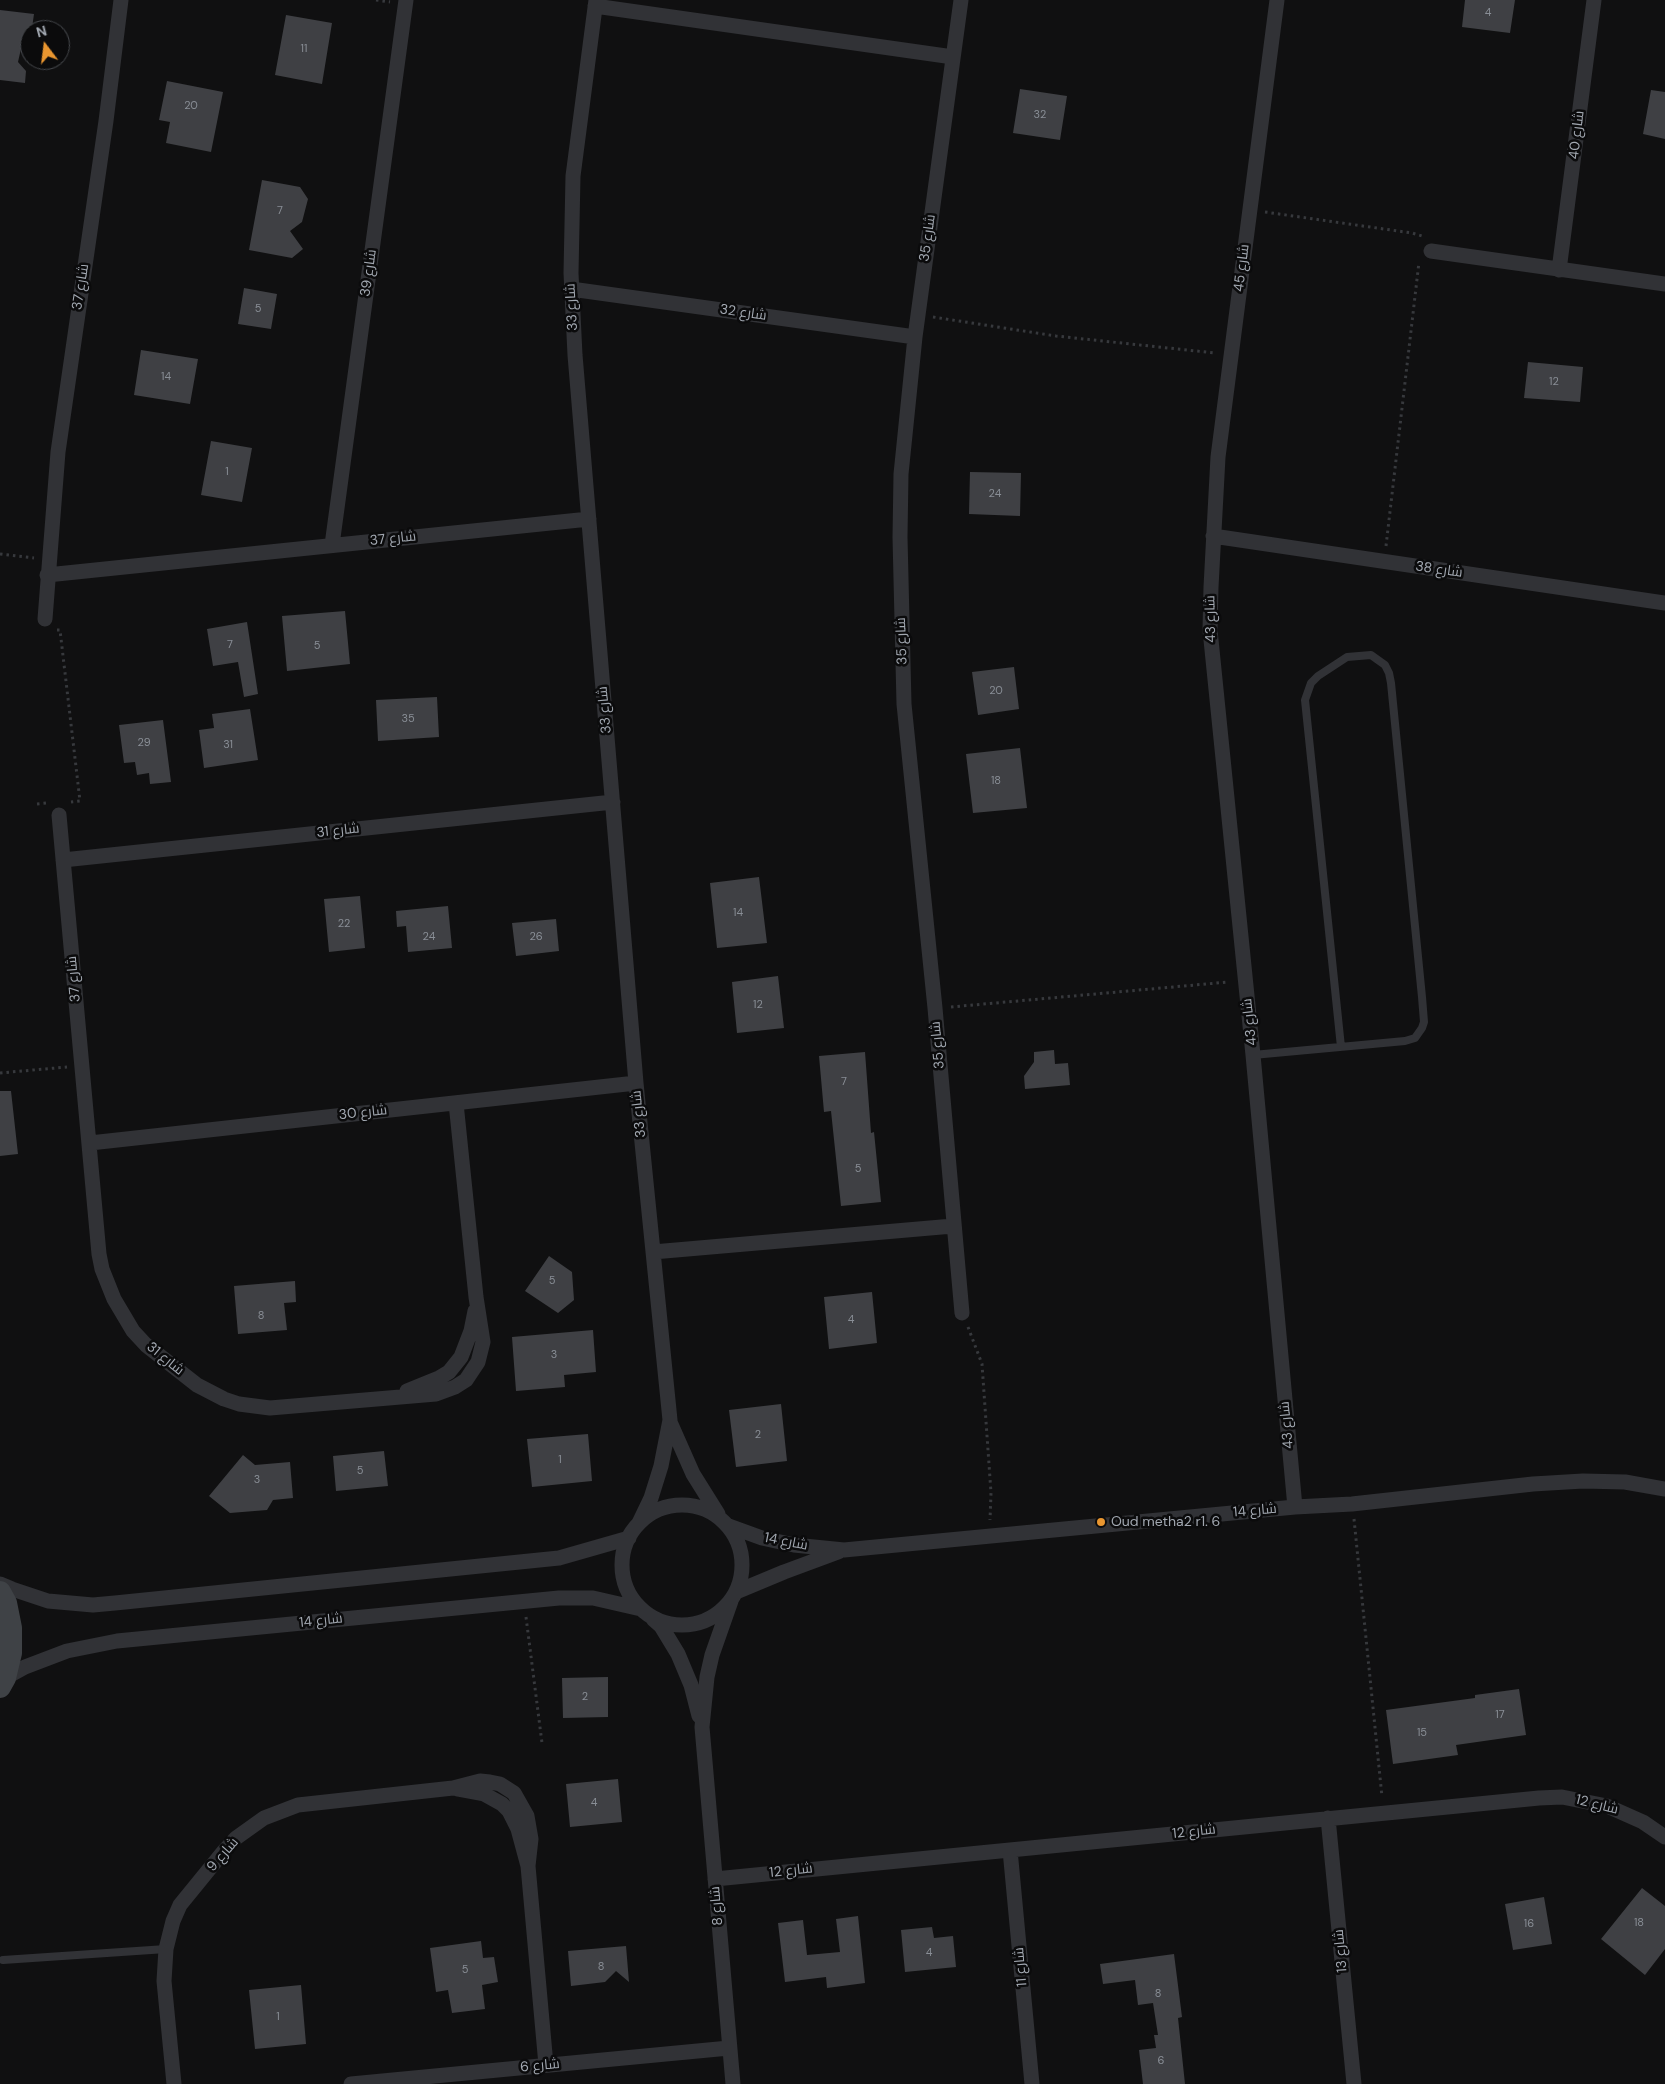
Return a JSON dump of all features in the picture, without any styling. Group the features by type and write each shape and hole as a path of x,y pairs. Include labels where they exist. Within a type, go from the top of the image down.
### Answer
{"main road":[{"path":"0,1592 6,1604 11,1628 11,1653 2,1682"}],"street":[{"name":"شارع 37","path":"49,625 48,567 65,394 106,121 121,0"},
{"name":"شارع 39","path":"332,546 406,0"},
{"name":"شارع 35","path":"961,0 915,337 901,474 904,704 935,1008 962,1313"},
{"name":"شارع 45","path":"1213,536 1218,457 1277,0"},
{"name":"شارع 40","path":"1559,270 1594,0"},
{"path":"596,3 953,57"},
{"name":"شارع 33","path":"596,3 574,176 571,289 636,1083 670,1420 662,1466 651,1498 639,1523"},
{"path":"1426,254 1665,284"},
{"name":"شارع 32","path":"571,289 915,337"},
{"name":"شارع 37","path":"48,567 332,546 589,519"},
{"name":"شارع 38","path":"1213,536 1665,603"},
{"name":"شارع 43","path":"1213,536 1210,587 1213,667 1246,981 1295,1507"},
{"name":"شارع 31","path":"63,860 613,802"},
{"name":"شارع 37","path":"58,807 90,1143"},
{"name":"شارع 30","path":"90,1143 636,1083"},
{"name":"شارع 31","path":"90,1143 99,1254 102,1269 114,1299 123,1315 146,1345 197,1385 224,1399 239,1404 270,1408 389,1397 431,1382 448,1372 461,1357 467,1344 475,1314 476,1297 456,1103"},
{"path":"653,1252 953,1226"},
{"name":"شارع 33","path":"670,1420 693,1474 725,1522"},
{"name":"شارع 14","path":"725,1522 762,1538 810,1547 844,1550 1295,1507 1352,1504 1533,1484 1583,1481 1624,1482 1665,1489"},
{"path":"688,1505 706,1509 725,1522 738,1541 742,1558 742,1575 733,1596 717,1614 701,1622 683,1625 666,1623 645,1612 631,1597 625,1583 622,1568 623,1552 629,1538 639,1523 654,1512 670,1506 688,1505"},
{"path":"0,1584 48,1601 85,1605 115,1603 559,1558 629,1538"},
{"name":"شارع 14","path":"733,1596 784,1572 844,1550"},
{"name":"شارع 8","path":"733,1596 714,1648 707,1678 702,1728 733,2084"},
{"name":"شارع 14","path":"2,1682 25,1667 67,1651 117,1641 559,1598 593,1598 645,1612"},
{"name":"شارع 8","path":"645,1612 661,1626 685,1669 702,1728"},
{"name":"شارع 9","path":"174,2084 164,1981 166,1949 173,1921 180,1905 236,1838 264,1818 298,1805 453,1788 484,1794 502,1804 518,1828 528,1866 546,2065"},
{"name":"شارع 12","path":"715,1879 1539,1798 1562,1797 1585,1800 1626,1813 1665,1837"},
{"name":"شارع 13","path":"1328,1818 1354,2084"},
{"name":"شارع 11","path":"1010,1850 1032,2084"},
{"name":"شارع 6","path":"352,2084 730,2048"}],"lane":[{"path":"1253,1055 1341,1047 1410,1040 1418,1034 1424,1022 1391,684 1389,673 1378,659 1371,655 1347,657 1318,676 1306,692 1305,710 1341,1047"},
{"path":"3,1960 166,1949"}],"path":[{"path":"1250,210 1420,234 1426,239 1426,254 1384,561"},
{"path":"918,315 1056,336 1231,355"},
{"path":"0,554 48,567"},
{"path":"37,804 58,807 80,801 60,630 49,625"},
{"path":"935,1008 1246,981"},
{"path":"0,1073 83,1066"},
{"path":"962,1313 982,1364 991,1493 991,1536"},
{"path":"1352,1504 1384,1813"},
{"path":"524,1601 542,1743"}],"building":[{"path":"1465,0 1515,0 1510,33 1462,27"},
{"path":"0,10 34,14 33,20 20,20 20,53 18,62 20,70 26,71 25,83 0,80"},
{"path":"286,15 332,23 322,84 275,75"},
{"path":"167,81 223,92 211,152 166,143 170,122 159,120"},
{"path":"1020,89 1067,96 1060,140 1013,133"},
{"path":"1651,90 1665,92 1665,139 1643,134"},
{"path":"262,180 300,187 308,199 302,222 290,231 303,249 292,258 249,250"},
{"path":"244,288 277,294 271,329 238,324"},
{"path":"141,350 198,359 190,404 134,395"},
{"path":"1528,362 1583,367 1580,402 1524,398"},
{"path":"211,441 252,448 242,502 201,495"},
{"path":"970,472 1021,473 1020,516 969,514"},
{"path":"345,611 350,664 287,671 282,616"},
{"path":"247,622 258,694 244,697 238,662 213,666 207,629"},
{"path":"1014,667 1019,709 978,715 972,672"},
{"path":"437,697 439,737 378,741 376,700"},
{"path":"250,709 258,760 204,768 199,730 214,728 212,714"},
{"path":"163,720 171,782 150,784 149,773 137,775 135,762 124,763 119,725"},
{"path":"1020,748 1027,808 973,813 966,754"},
{"path":"759,877 767,943 717,948 710,883"},
{"path":"360,896 365,948 329,952 324,899"},
{"path":"448,906 452,948 408,952 406,926 397,927 396,911"},
{"path":"556,919 559,951 516,956 512,923"},
{"path":"778,976 784,1028 737,1033 732,982"},
{"path":"1054,1050 1055,1064 1068,1063 1070,1085 1025,1089 1024,1076 1034,1062 1034,1052"},
{"path":"865,1052 871,1133 874,1132 881,1202 841,1206 831,1111 824,1112 819,1056"},
{"path":"0,1091 11,1091 18,1154 0,1156"},
{"path":"549,1256 572,1272 574,1300 558,1313 525,1291"},
{"path":"295,1281 296,1302 284,1303 287,1330 238,1334 234,1286"},
{"path":"872,1292 877,1343 829,1349 824,1297"},
{"path":"593,1330 596,1372 564,1375 565,1387 516,1391 512,1337"},
{"path":"781,1404 787,1461 736,1467 729,1410"},
{"path":"588,1434 592,1481 532,1487 527,1439"},
{"path":"384,1451 388,1486 336,1491 333,1456"},
{"path":"243,1455 255,1465 290,1462 293,1498 273,1500 267,1510 230,1513 209,1496"},
{"path":"608,1677 608,1717 563,1718 562,1678"},
{"path":"1519,1689 1526,1735 1456,1745 1458,1755 1393,1764 1386,1710 1475,1698 1475,1695"},
{"path":"618,1779 622,1822 570,1827 566,1784"},
{"path":"1642,1888 1665,1906 1665,1949 1645,1975 1601,1939"},
{"path":"1544,1897 1552,1944 1513,1950 1505,1904"},
{"path":"858,1916 865,1983 827,1988 826,1977 785,1982 778,1923 803,1920 807,1955 840,1952 836,1919"},
{"path":"932,1927 934,1938 953,1936 956,1967 905,1972 901,1930"},
{"path":"481,1941 483,1958 494,1957 498,1982 482,1985 485,2009 452,2013 448,1990 436,1992 430,1948"},
{"path":"626,1946 629,1982 616,1971 605,1982 571,1986 568,1951"},
{"path":"1174,1954 1182,2017 1178,2018 1185,2084 1143,2084 1139,2050 1156,2048 1154,2035 1158,2035 1153,2003 1138,2005 1135,1980 1103,1984 1100,1964"},
{"path":"301,1985 306,2044 255,2049 249,1990"}],"place":[{"name":"Oud metha2 r1. 6","path":"1101,1522"}]}
